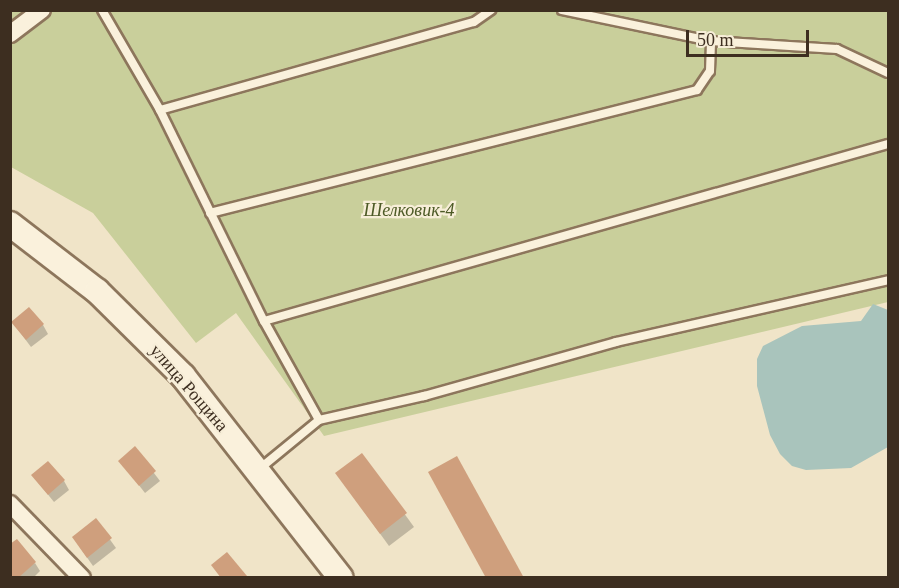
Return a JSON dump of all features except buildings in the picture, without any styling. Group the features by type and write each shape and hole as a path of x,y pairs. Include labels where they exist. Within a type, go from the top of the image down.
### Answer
{"street":[{"path":"10,34 42,10"},
{"name":"улица Рощина","path":"10,224 97,291 183,376 341,578"},
{"path":"10,504 82,578"}],"lane":[{"path":"102,10 160,110 264,321 319,420"},
{"path":"160,110 474,22 491,10"},
{"path":"562,10 711,40 837,49 888,73"},
{"path":"210,213 697,90 710,72 711,40"},
{"path":"264,321 888,144"},
{"path":"258,471 319,420 424,396 616,342 888,279"}],"green space":[{"name":"Шелковик-4","path":"11,11 888,11 888,302 324,436 236,313 196,343 93,213 11,167"}],"water":[{"path":"873,304 888,310 888,447 851,468 806,470 792,466 780,454 770,435 757,386 757,359 763,346 802,326 861,321"}]}
